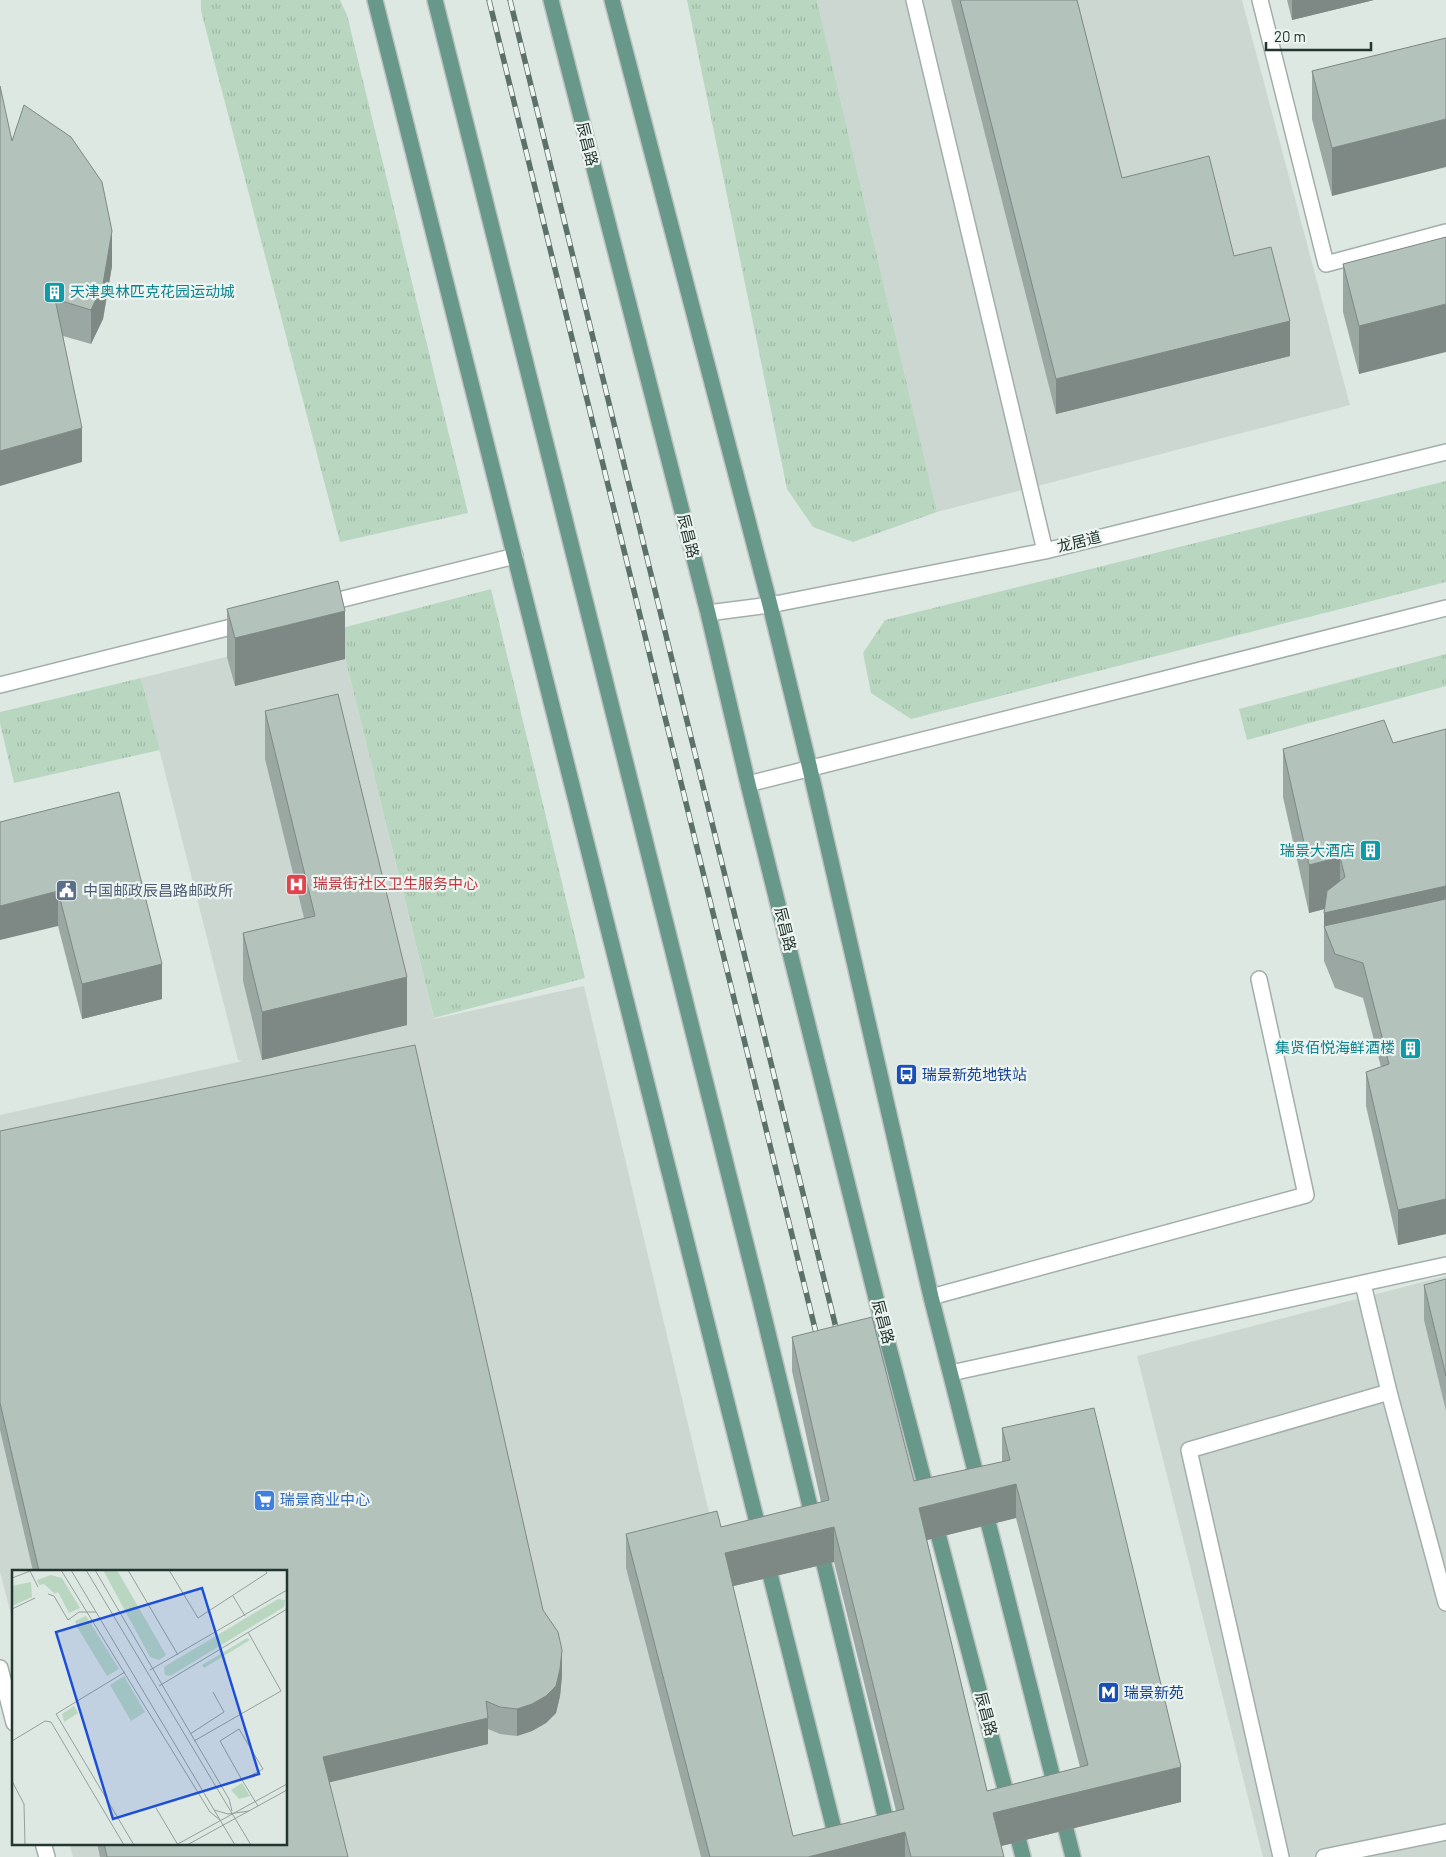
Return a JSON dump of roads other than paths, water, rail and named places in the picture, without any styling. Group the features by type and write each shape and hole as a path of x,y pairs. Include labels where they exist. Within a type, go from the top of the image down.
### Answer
{"main road":[{"path":"375,0 841,1857"},
{"path":"436,0 756,1280 895,1857"},
{"name":"辰昌路","path":"551,0 708,613 748,784 877,1302 1023,1857"},
{"path":"612,0 770,605 810,769 931,1297 1073,1857"}],"street":[{"path":"914,0 1045,551"},
{"path":"1260,0 1326,264 1446,232"},
{"name":"龙居道","path":"708,613 770,605 1045,551 1446,452"},
{"path":"305,608 515,556"},
{"path":"748,784 1446,608"},
{"path":"0,685 258,620"},
{"path":"931,1297 1306,1195 1259,979"},
{"path":"951,1372 1446,1265"},
{"path":"1363,1284 1389,1392 1446,1603"},
{"path":"1281,1857 1189,1450 1389,1392"},
{"path":"0,1668 12,1715"},
{"path":"1324,1857 1446,1832"},
{"path":"43,1844 47,1857"}],"railway":[{"path":"489,0 819,1345"},
{"path":"510,0 839,1340"}],"place":[{"name":"天津奥林匹克花园运动城","path":"54,292"},
{"name":"瑞景大酒店","path":"1371,851"},
{"name":"瑞景街社区卫生服务中心","path":"297,884"},
{"name":"中国邮政辰昌路邮政所","path":"67,891"},
{"name":"集贤佰悦海鲜酒楼","path":"1411,1048"},
{"name":"瑞景新苑地铁站","path":"906,1075"},
{"name":"瑞景商业中心","path":"264,1500"},
{"name":"瑞景新苑","path":"1108,1693"}]}
